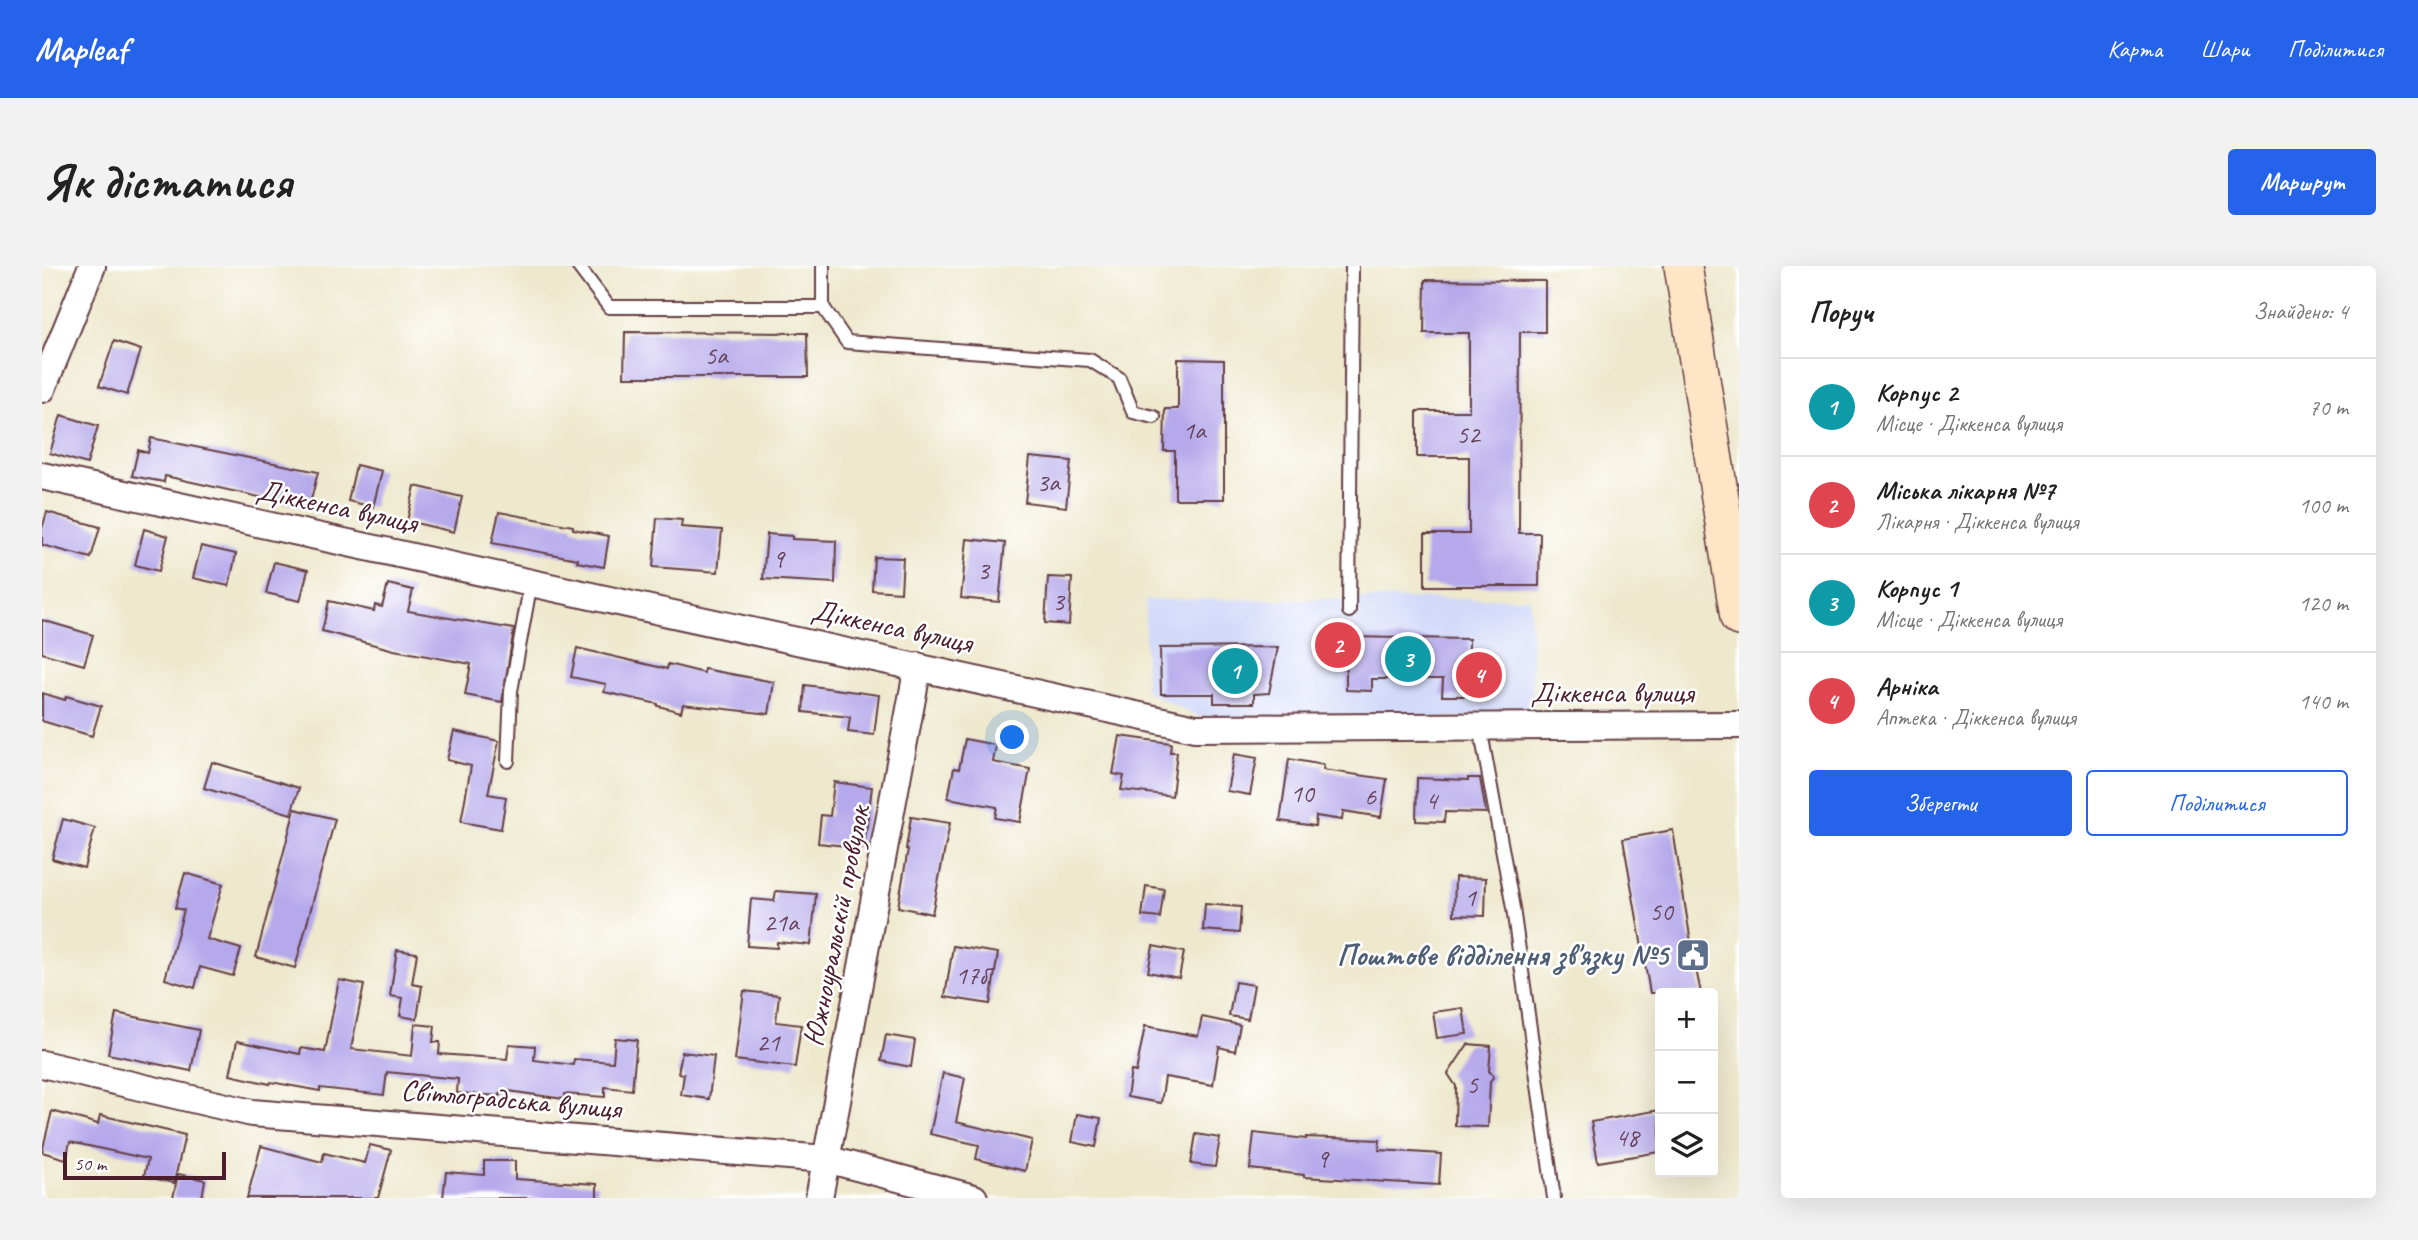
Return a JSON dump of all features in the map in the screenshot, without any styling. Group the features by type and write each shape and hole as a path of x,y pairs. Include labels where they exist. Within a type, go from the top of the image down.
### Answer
{"main road":[{"path":"1683,266 1739,617"}],"street":[{"path":"42,389 92,266"},
{"name":"Діккенса вулиця","path":"42,476 1195,728 1739,724"},
{"name":"Южноуральскій провулок","path":"819,1198 918,666"},
{"name":"Світлоградська вулиця","path":"42,1065 252,1113 826,1159 974,1198"}],"lane":[{"path":"578,266 609,307 822,307"},
{"path":"823,266 822,307 847,342 1090,360 1119,377 1133,412 1154,417"},
{"path":"1349,611 1352,266"},
{"path":"508,761 511,691 531,582"},
{"path":"1480,726 1513,908 1554,1198"}],"shaded area":[{"path":"1530,598 1534,718 1198,717 1145,690 1145,600"}],"building":[{"path":"1425,280 1545,281 1545,332 1520,332 1519,533 1540,533 1539,586 1425,586 1425,534 1469,534 1469,457 1417,457 1417,411 1469,411 1469,333 1424,333"},
{"path":"625,332 807,333 808,377 624,377"},
{"path":"114,341 141,350 127,395 99,386"},
{"path":"1178,359 1224,360 1224,499 1175,499 1175,451 1164,451 1165,409 1178,409"},
{"path":"61,415 98,426 87,464 50,453"},
{"path":"151,438 318,472 309,508 165,476 164,482 132,476 138,450 148,453"},
{"path":"1030,457 1071,461 1066,507 1025,502"},
{"path":"356,465 382,471 373,507 348,501"},
{"path":"415,486 462,497 454,532 407,521"},
{"path":"47,512 100,527 91,558 42,545 42,529"},
{"path":"499,512 609,536 604,567 577,562 578,559 492,543"},
{"path":"657,518 682,520 681,527 722,530 718,572 653,567"},
{"path":"144,529 168,536 159,571 135,565"},
{"path":"767,534 792,536 792,539 836,541 835,583 763,579"},
{"path":"967,539 1005,543 999,602 961,598"},
{"path":"201,546 236,554 229,586 193,578"},
{"path":"874,557 903,558 901,592 872,590"},
{"path":"274,562 308,570 300,601 266,593"},
{"path":"1048,577 1072,578 1069,625 1045,623"},
{"path":"388,584 413,590 408,611 514,629 502,702 465,695 471,664 394,650 322,631 329,601 374,611 375,605 382,607"},
{"path":"42,620 93,635 84,665 42,653"},
{"path":"1346,637 1469,639 1469,696 1442,696 1443,679 1372,679 1372,691 1346,690"},
{"path":"1278,647 1269,693 1254,694 1254,703 1214,703 1214,694 1161,694 1160,648"},
{"path":"577,648 667,669 668,664 704,673 704,669 774,682 769,714 683,704 681,712 604,692 606,684 571,677"},
{"path":"805,685 879,695 874,735 848,732 850,717 803,712"},
{"path":"42,693 65,700 66,696 101,706 92,736 42,721"},
{"path":"454,731 499,741 488,794 506,797 501,829 461,822 471,766 447,760"},
{"path":"1120,736 1171,743 1170,752 1177,752 1172,796 1121,790 1124,776 1113,774"},
{"path":"965,739 996,745 993,762 1030,769 1020,822 995,818 997,807 948,798 954,768 959,769"},
{"path":"1234,754 1257,758 1250,795 1227,791"},
{"path":"1289,759 1324,765 1323,770 1387,779 1381,817 1343,811 1342,820 1316,816 1315,826 1280,821"},
{"path":"212,762 299,788 291,814 204,788"},
{"path":"1417,778 1480,778 1486,813 1445,812 1444,822 1416,821"},
{"path":"834,782 872,787 864,848 818,843 821,815 830,816"},
{"path":"295,809 335,819 295,968 256,957"},
{"path":"911,817 950,823 932,914 898,907"},
{"path":"63,819 95,828 84,868 52,859"},
{"path":"1673,830 1700,988 1655,988 1655,993 1650,993 1623,839"},
{"path":"185,873 223,884 207,939 241,949 233,976 200,967 195,988 165,979 184,910 175,908"},
{"path":"1455,877 1486,878 1485,916 1454,915"},
{"path":"1146,886 1164,889 1160,918 1142,916"},
{"path":"776,891 816,894 811,945 777,942 777,948 747,946 751,899 774,901"},
{"path":"1205,904 1241,907 1239,933 1203,930"},
{"path":"953,946 998,953 990,1004 945,997"},
{"path":"1153,946 1184,952 1179,978 1148,972"},
{"path":"397,950 417,953 412,984 422,986 417,1019 400,1016 403,998 390,996"},
{"path":"339,980 364,985 351,1049 412,1056 415,1024 435,1026 433,1042 440,1042 439,1054 507,1059 509,1044 535,1046 534,1060 573,1065 574,1059 613,1062 615,1038 637,1040 632,1090 605,1087 605,1097 564,1094 564,1099 501,1090 500,1096 457,1093 458,1079 387,1072 384,1095 320,1088 320,1091 230,1075 237,1041 300,1054 301,1048 325,1052"},
{"path":"1235,982 1254,985 1248,1019 1229,1016"},
{"path":"744,991 779,995 776,1022 801,1025 795,1067 735,1060"},
{"path":"1463,1008 1467,1034 1437,1038 1433,1012"},
{"path":"116,1013 199,1030 191,1071 108,1054"},
{"path":"1202,1017 1240,1025 1235,1051 1219,1047 1213,1085 1165,1077 1161,1103 1127,1097 1131,1071 1136,1072 1145,1026 1198,1036"},
{"path":"886,1035 915,1040 911,1067 881,1061"},
{"path":"1468,1044 1491,1046 1489,1071 1494,1076 1490,1081 1488,1127 1455,1126 1456,1086 1448,1074"},
{"path":"682,1052 714,1056 709,1099 681,1095 684,1074 678,1073"},
{"path":"943,1073 965,1078 956,1122 1032,1140 1025,1171 976,1159 979,1145 930,1134"},
{"path":"52,1111 98,1124 100,1115 185,1135 174,1183 144,1176 148,1159 70,1142 66,1159 42,1152"},
{"path":"1655,1111 1655,1153 1598,1162 1591,1122"},
{"path":"1077,1114 1101,1118 1096,1147 1072,1142"},
{"path":"1254,1133 1306,1139 1380,1140 1379,1150 1441,1154 1439,1185 1304,1177 1250,1169"},
{"path":"1196,1134 1220,1138 1215,1167 1191,1164"},
{"path":"370,1145 391,1150 378,1198 247,1198 261,1146 322,1162 324,1153 365,1163"},
{"path":"484,1161 515,1161 515,1179 597,1184 597,1198 443,1198 446,1172 484,1175"},
{"path":"178,1174 205,1180 202,1198 173,1198"}],"place":[{"name":"Міська лікарня №7","path":"1338,645"},
{"name":"Корпус 1","path":"1408,659"},
{"name":"Корпус 2","path":"1235,671"},
{"name":"Арніка","path":"1479,675"},
{"name":"Поштове відділення зв'язку №5","path":"1693,955"}]}
